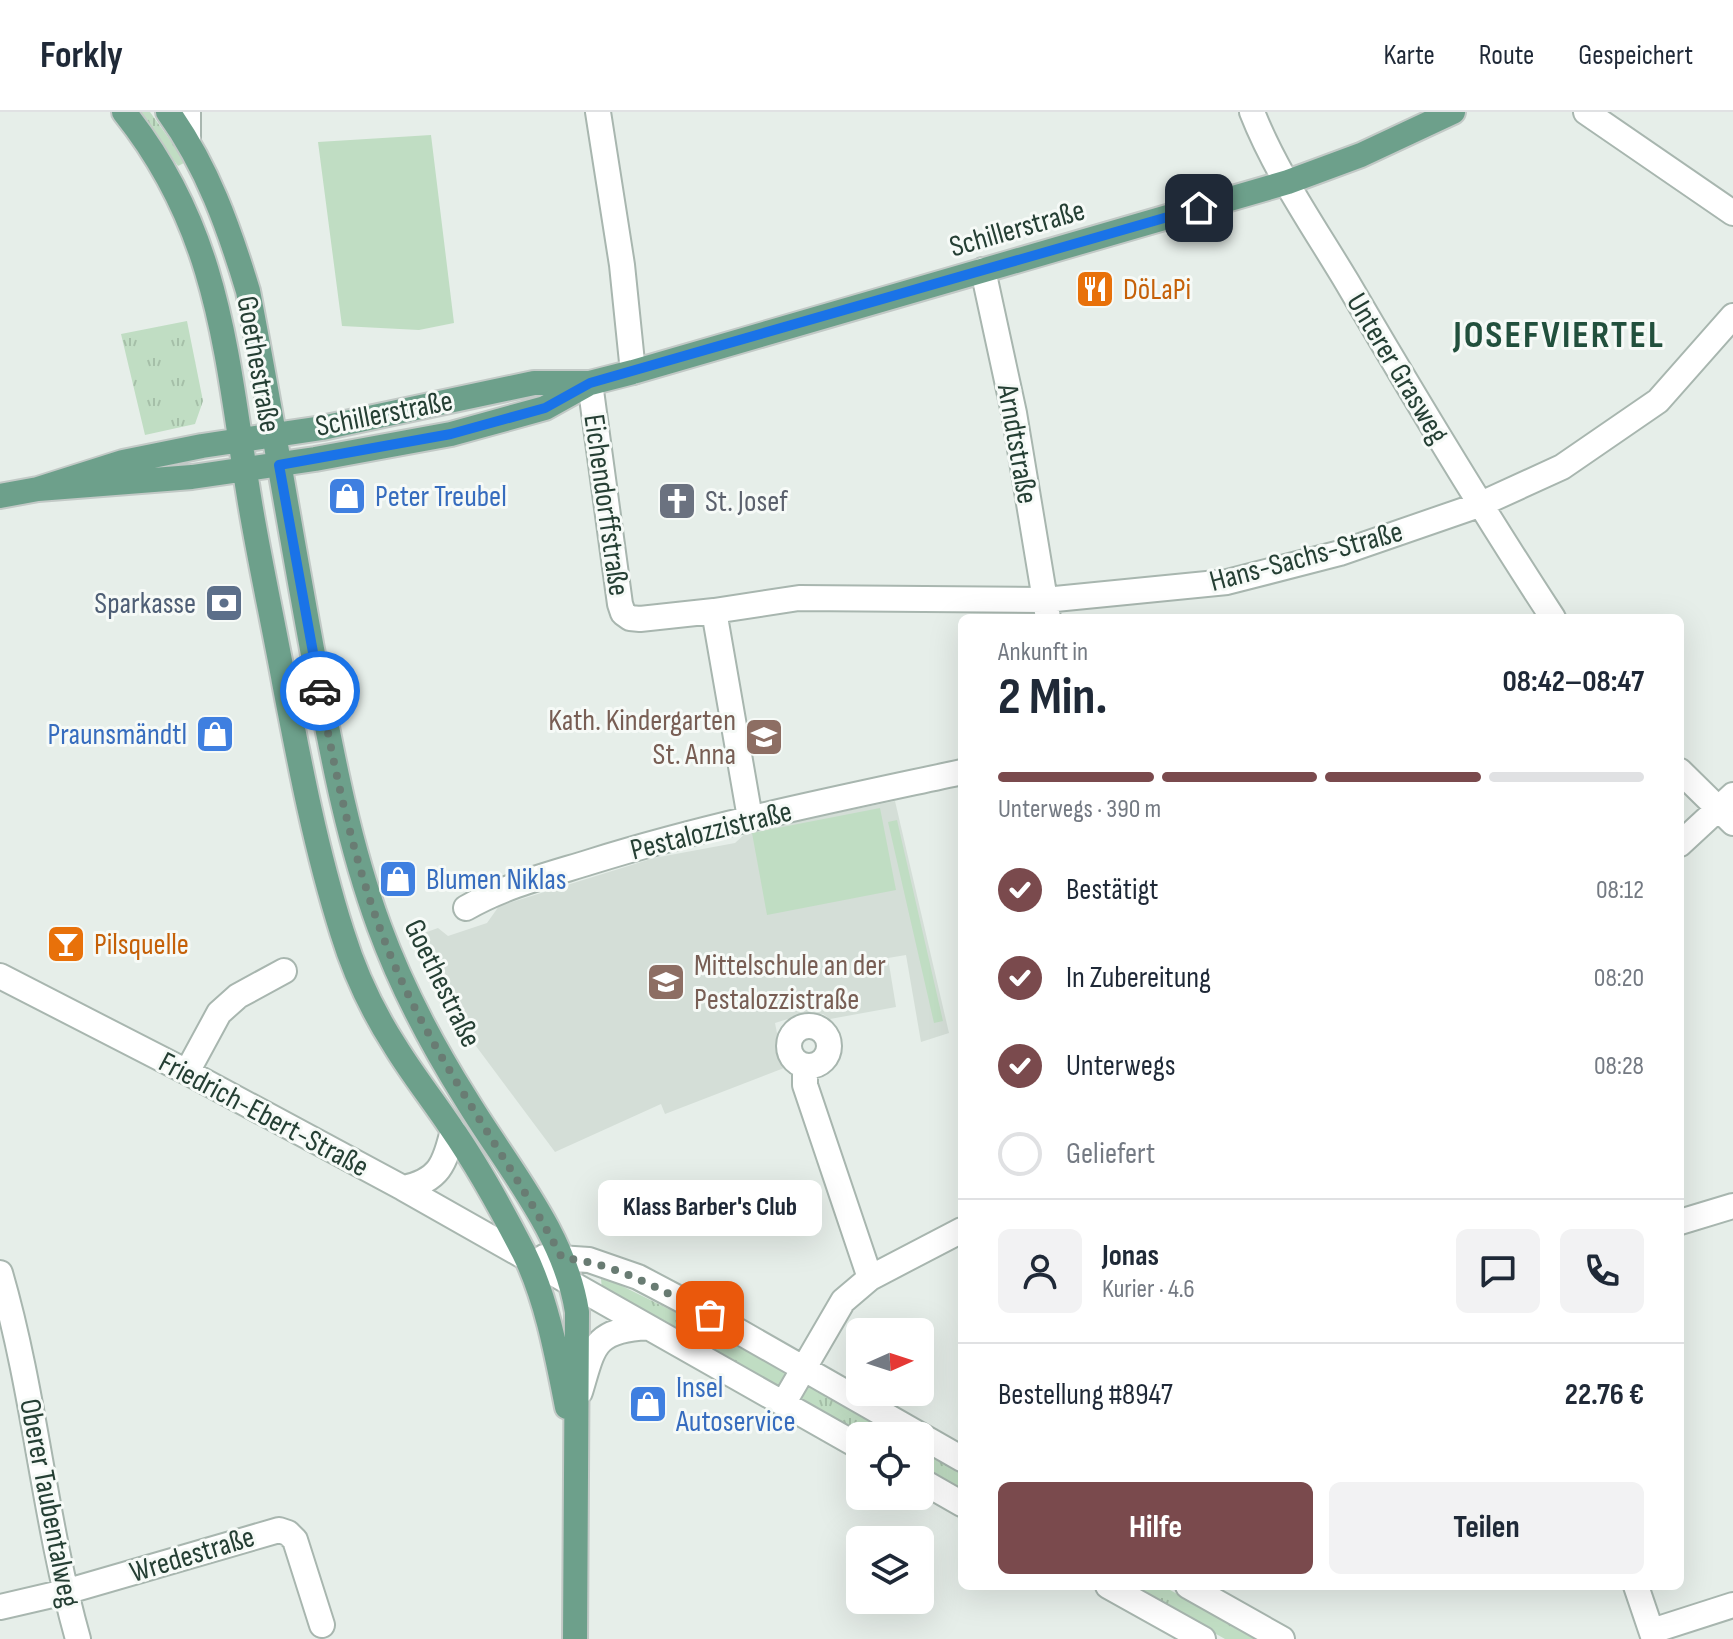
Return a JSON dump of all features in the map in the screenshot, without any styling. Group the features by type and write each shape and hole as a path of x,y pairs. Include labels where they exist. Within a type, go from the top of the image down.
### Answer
{"main road":[{"name":"Goethestraße","path":"124,112 169,176 188,213 210,274 305,794 344,937 394,1046 453,1130 526,1257 557,1356 576,1448"},
{"name":"Goethestraße","path":"168,112 188,140 221,211 248,291 334,764 359,863 380,927 399,974 434,1043 465,1099 522,1185 562,1258 573,1286 577,1312 578,1398 575,1639"},
{"name":"Schillerstraße","path":"38,489 123,462 241,439 322,428 534,383 590,383 633,372 1288,182 1361,155 1453,112"},
{"name":"Schillerstraße","path":"0,496 38,489 123,484 245,470 451,434 545,408 590,383"}],"street":[{"path":"188,112 188,140"},
{"name":"Eichendorffstraße","path":"598,112 622,265 633,372"},
{"name":"Unterer Grasweg","path":"1252,112 1288,182 1479,505 1550,614"},
{"path":"1586,112 1733,213"},
{"name":"Arndtstraße","path":"983,270 1014,413 1046,609"},
{"name":"Hans-Sachs-Straße","path":"714,611 799,598 1046,609 1227,582 1340,553 1479,505 1562,467 1658,401 1733,316"},
{"name":"Eichendorffstraße","path":"590,383 623,613 640,619 714,611"},
{"path":"714,611 750,818"},
{"name":"Pestalozzistraße","path":"466,908 492,893 648,844 750,818 958,773"},
{"path":"1684,774 1728,810 1684,841"},
{"path":"187,1072 219,1013 238,996 284,971"},
{"name":"Friedrich-Ebert-Straße","path":"0,976 403,1188 846,1439"},
{"path":"805,1066 805,1085 870,1278"},
{"path":"403,1188 425,1183 438,1172 453,1130"},
{"path":"1684,1221 1733,1206"},
{"path":"783,1404 843,1301 870,1278 958,1232"},
{"name":"Friedrich-Ebert-Straße","path":"526,1257 589,1260 638,1277 958,1457"},
{"name":"Oberer Taubentalweg","path":"0,1273 27,1388 65,1592 78,1639"},
{"path":"578,1398 596,1343 606,1335 625,1329 647,1327"},
{"path":"934,1488 958,1502"},
{"name":"Wredestraße","path":"0,1607 65,1592 279,1530 295,1540 322,1625"},
{"path":"1115,1590 1203,1639"},
{"path":"1195,1590 1282,1639"},
{"path":"1637,1590 1653,1635 1733,1605"}],"shaded area":[{"name":"Mittelschule an der Pestalozzistraße","path":"895,801 949,1033 921,1042 906,955 888,958 896,1007 830,1019 823,1014 807,1013 775,1023 784,1068 665,1114 661,1104 555,1152 470,1038 425,953 432,950 424,933 438,928 448,936 487,923 499,906 654,858 735,843 748,831"}],"green space":[{"path":"138,112 150,112 186,162 178,166"},
{"path":"431,135 454,323 419,330 342,326 318,142"},
{"path":"187,321 203,401 195,424 145,435 121,334"},
{"path":"880,808 896,890 767,915 752,833"},
{"path":"897,820 943,1021 934,1023 888,822"},
{"path":"601,1279 616,1283 709,1329 872,1422 846,1422 846,1426 602,1289"},
{"path":"934,1457 958,1471 958,1491 934,1477"},
{"path":"1138,1590 1170,1590 1257,1639 1225,1639"}],"way so far":[{"path":"320,691 347,822 380,927 399,974 465,1099 522,1185 562,1258 589,1260 638,1277 710,1315"}],"place":[{"name":"DöLaPi","path":"1095,289"},
{"name":"Peter Treubel","path":"347,496"},
{"name":"St. Josef","path":"677,501"},
{"name":"Sparkasse","path":"224,603"},
{"name":"Praunsmändtl","path":"215,734"},
{"name":"Kath. Kindergarten St. Anna","path":"764,737"},
{"name":"Blumen Niklas","path":"398,879"},
{"name":"Pilsquelle","path":"66,944"},
{"name":"Mittelschule an der Pestalozzistraße","path":"666,982"},
{"name":"Klass Barber's Club","path":"710,1315"},
{"name":"Insel Autoservice","path":"648,1404"}],"district":[{"name":"JOSEFVIERTEL","path":"1559,334"}],"route":[{"path":"320,691 279,465 451,434 545,408 590,383 1199,208"}]}
